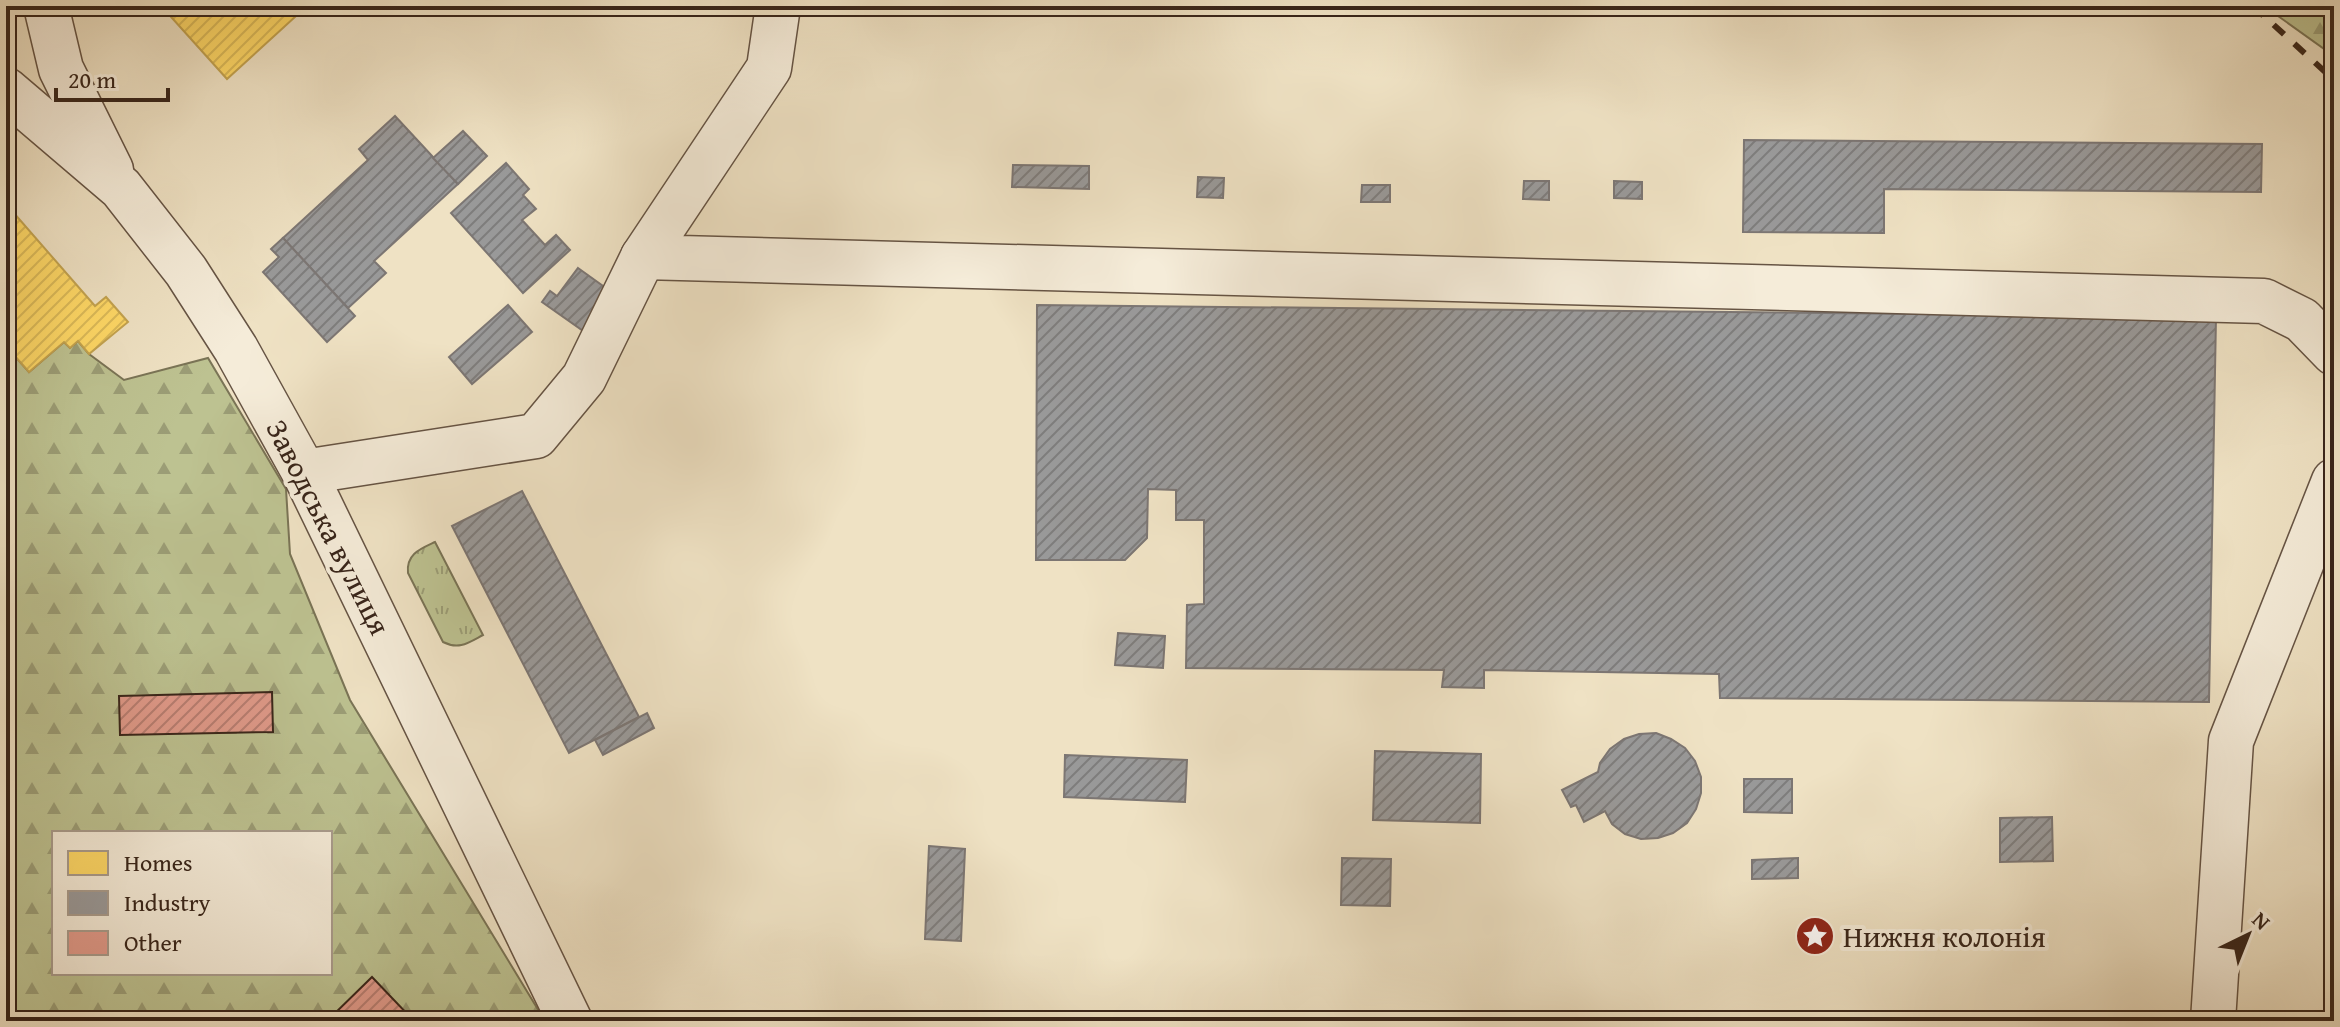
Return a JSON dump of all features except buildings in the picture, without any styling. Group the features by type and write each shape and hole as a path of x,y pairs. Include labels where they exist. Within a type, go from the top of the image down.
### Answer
{"street":[{"path":"46,6 61,69 121,188"},
{"path":"304,472 536,436 584,378 643,257 769,68 778,6"},
{"name":"Заводська вулиця","path":"6,90 121,188 186,271 236,349 304,472 570,1021"},
{"path":"643,257 2264,301 2302,320 2334,353"},
{"path":"2213,1021 2231,741 2334,481"}],"green space":[{"path":"2264,6 2334,6 2334,56"},
{"path":"78,341 89,354 124,380 208,358 286,489 290,554 350,700 545,1021 6,1021 6,346 29,372 64,342 70,348"},
{"path":"435,542 483,635 463,644 443,642 408,573 412,557"}],"railway":[{"path":"2253,6 2334,80"}],"place":[{"name":"Нижня колонія","path":"1815,936"}]}
